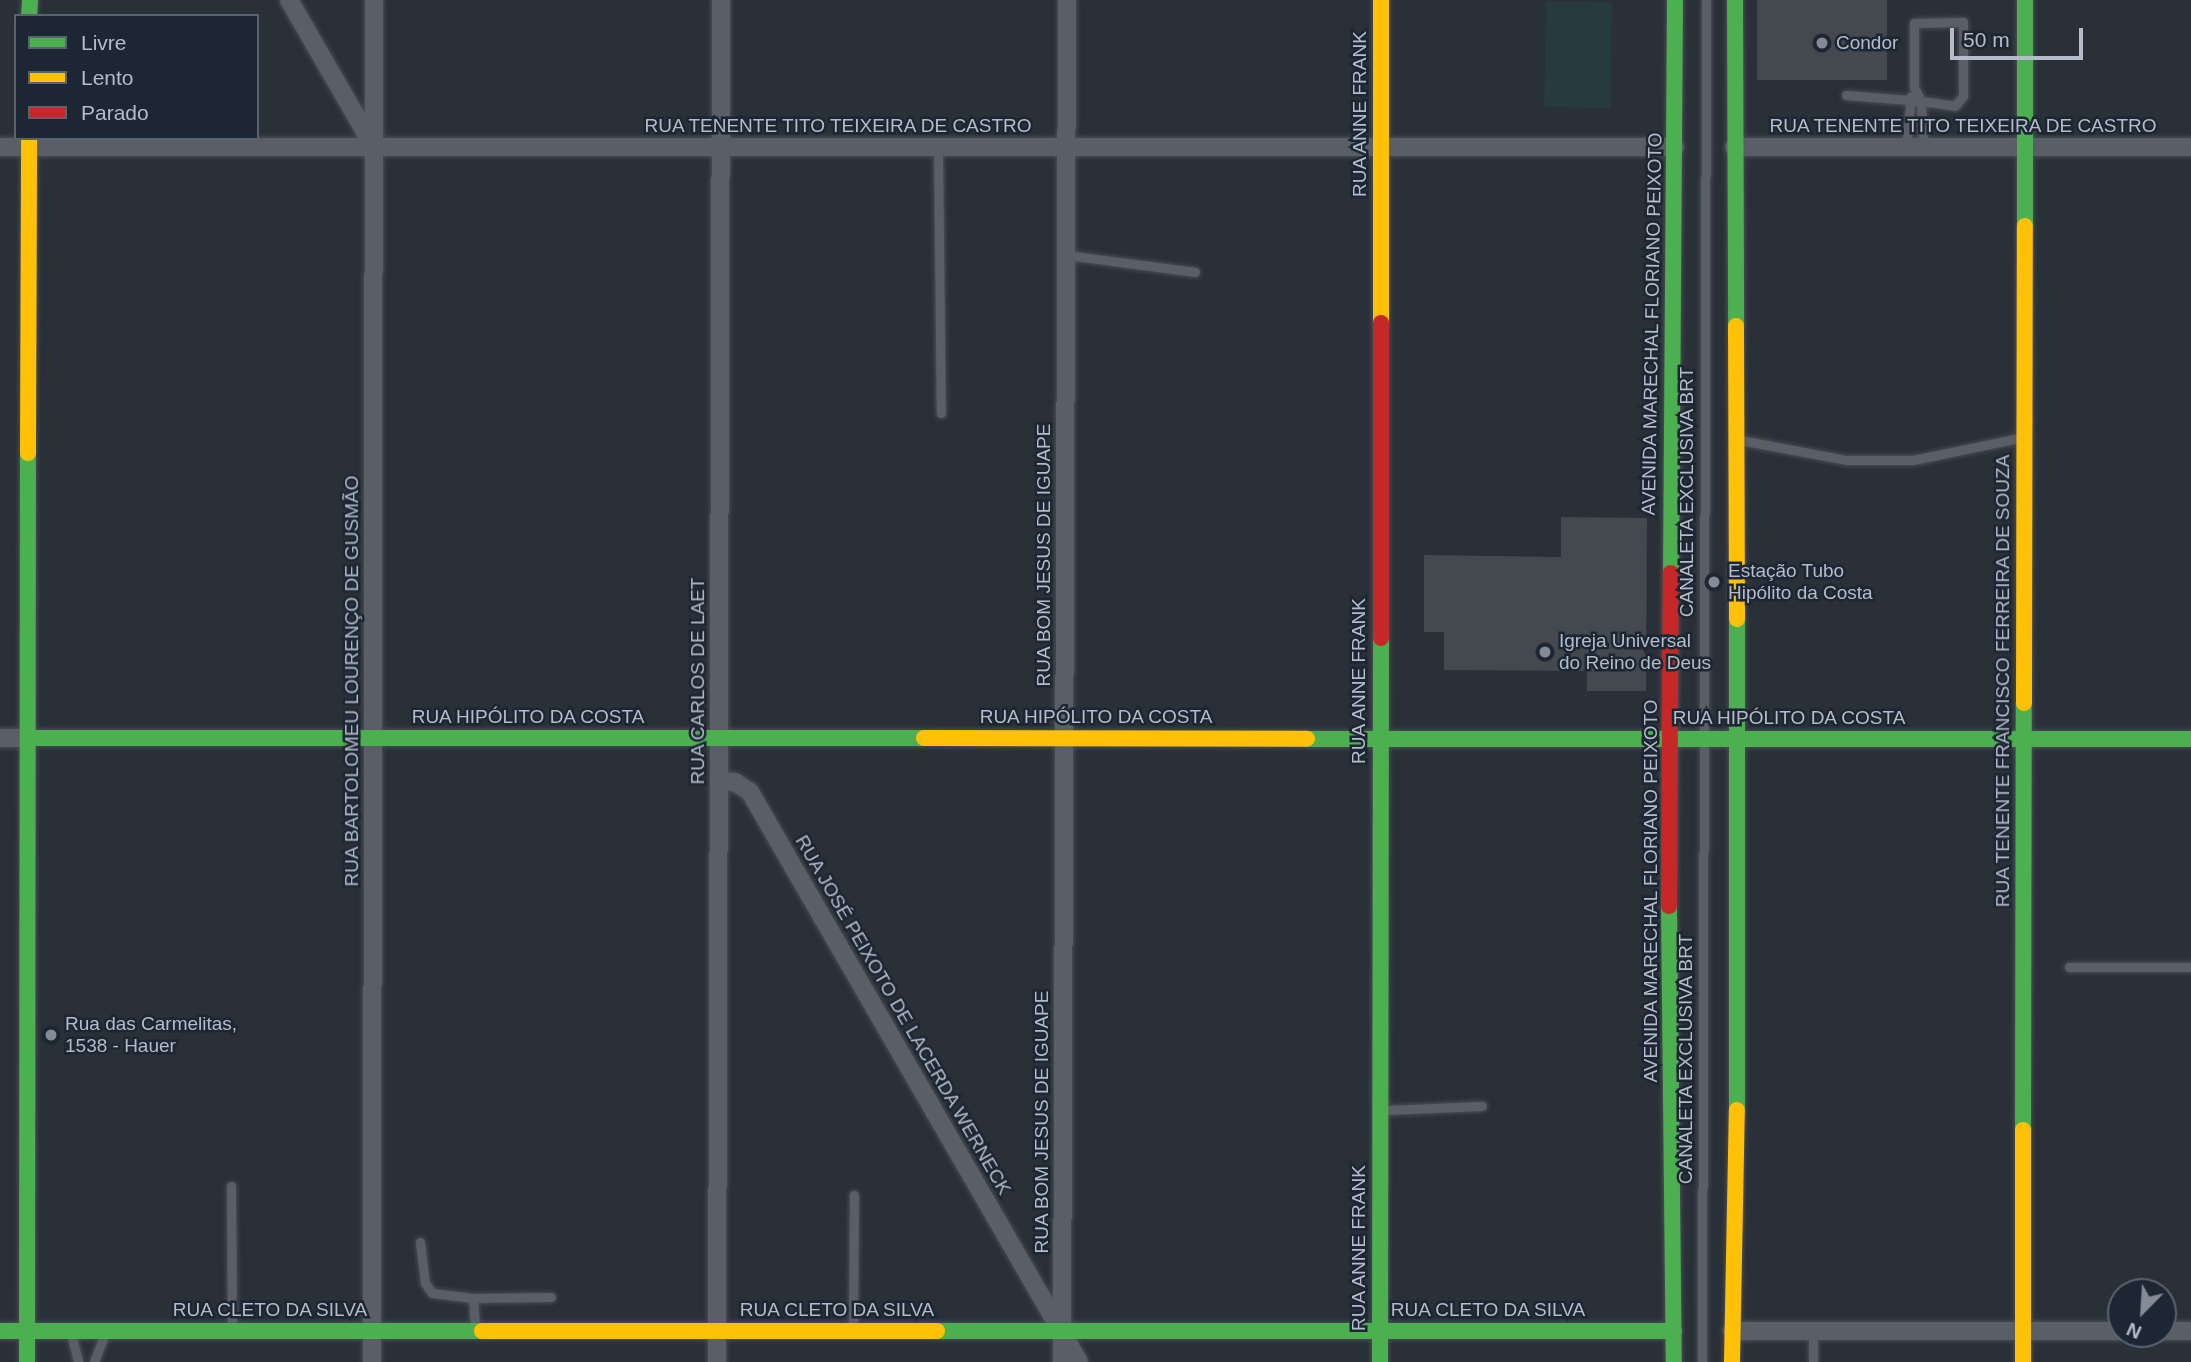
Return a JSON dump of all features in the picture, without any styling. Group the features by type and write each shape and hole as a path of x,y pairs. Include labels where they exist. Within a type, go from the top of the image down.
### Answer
{"street":[{"path":"289,0 374,147"},
{"name":"RUA BARTOLOMEU LOURENÇO DE GUSMÃO","path":"372,1362 374,0"},
{"name":"RUA CARLOS DE LAET","path":"717,1362 721,0"},
{"name":"RUA BOM JESUS DE IGUAPE","path":"1062,1362 1067,0"},
{"name":"RUA ANNE FRANK","path":"1380,1362 1381,0"},
{"name":"AVENIDA MARECHAL FLORIANO PEIXOTO","path":"1674,1362 1670,738 1675,0"},
{"path":"1732,1362 1738,440 1735,0"},
{"name":"RUA TENENTE FRANCISCO FERREIRA DE SOUZA","path":"2023,1362 2025,0"},
{"path":"27,1362 29,143"},
{"name":"RUA TENENTE TITO TEIXEIRA DE CASTRO","path":"0,147 29,143 374,147 1675,147"},
{"name":"RUA TENENTE TITO TEIXEIRA DE CASTRO","path":"1734,147 2191,147"},
{"name":"RUA HIPÓLITO DA COSTA","path":"0,738 2191,739"},
{"name":"RUA JOSÉ PEIXOTO DE LACERDA WERNECK","path":"719,781 735,782 750,792 1079,1362"},
{"name":"RUA CLETO DA SILVA","path":"0,1331 1674,1331"},
{"path":"1732,1331 2107,1331"}],"lane":[{"name":"CANALETA EXCLUSIVA BRT","path":"1702,1362 1706,0"},
{"path":"1846,94 1909,101 1921,101 1955,106 1963,96 1962,22 1914,23 1914,87 1909,101 1915,147"},
{"path":"1914,87 1921,101 1915,147"},
{"path":"938,147 941,414"},
{"path":"1066,255 1195,272"},
{"path":"1738,440 1847,460 1913,460 2024,438"},
{"path":"2069,967 2191,967"},
{"path":"1380,1110 1482,1106"},
{"path":"231,1186 232,1331"},
{"path":"852,1331 854,1195"},
{"path":"420,1242 425,1283 432,1293 473,1297 551,1297"},
{"path":"473,1297 475,1331"},
{"path":"71,1331 78,1362"},
{"path":"94,1362 106,1331"},
{"path":"1813,1331 1813,1362"}],"green space":[{"path":"1546,1 1612,2 1610,108 1544,107"}],"building":[{"name":"Condor","path":"1757,0 1887,0 1887,80 1757,80"},
{"path":"1561,517 1647,518 1646,691 1587,691 1587,671 1444,670 1444,632 1424,632 1424,555 1561,557"}],"traffic: fast":[{"path":"29,14 30,0"},
{"path":"1671,573 1675,0"},
{"path":"1735,0 1736,326"},
{"path":"2025,0 2025,226"},
{"path":"27,1362 28,453"},
{"path":"1737,619 1737,1110"},
{"path":"1380,1362 1381,638"},
{"path":"2023,1130 2024,703"},
{"path":"28,738 924,738"},
{"path":"1307,739 2191,739"},
{"path":"1669,906 1674,1362"},
{"path":"0,1331 482,1331"},
{"path":"937,1331 1674,1331"}],"traffic: slow":[{"path":"1381,0 1381,323"},
{"path":"28,453 29,140"},
{"path":"2024,703 2025,226"},
{"path":"1736,326 1737,619"},
{"path":"924,738 1307,739"},
{"path":"1732,1362 1737,1110"},
{"path":"2023,1130 2023,1362"},
{"path":"482,1331 937,1331"}],"traffic: jam":[{"path":"1381,323 1381,638"},
{"path":"1669,906 1671,573"}],"place":[{"name":"Condor","path":"1822,43"},
{"name":"Estação Tubo Hipólito da Costa","path":"1714,582"},
{"name":"Igreja Universal do Reino de Deus","path":"1545,652"},
{"name":"Rua das Carmelitas, 1538 - Hauer","path":"51,1035"}]}
